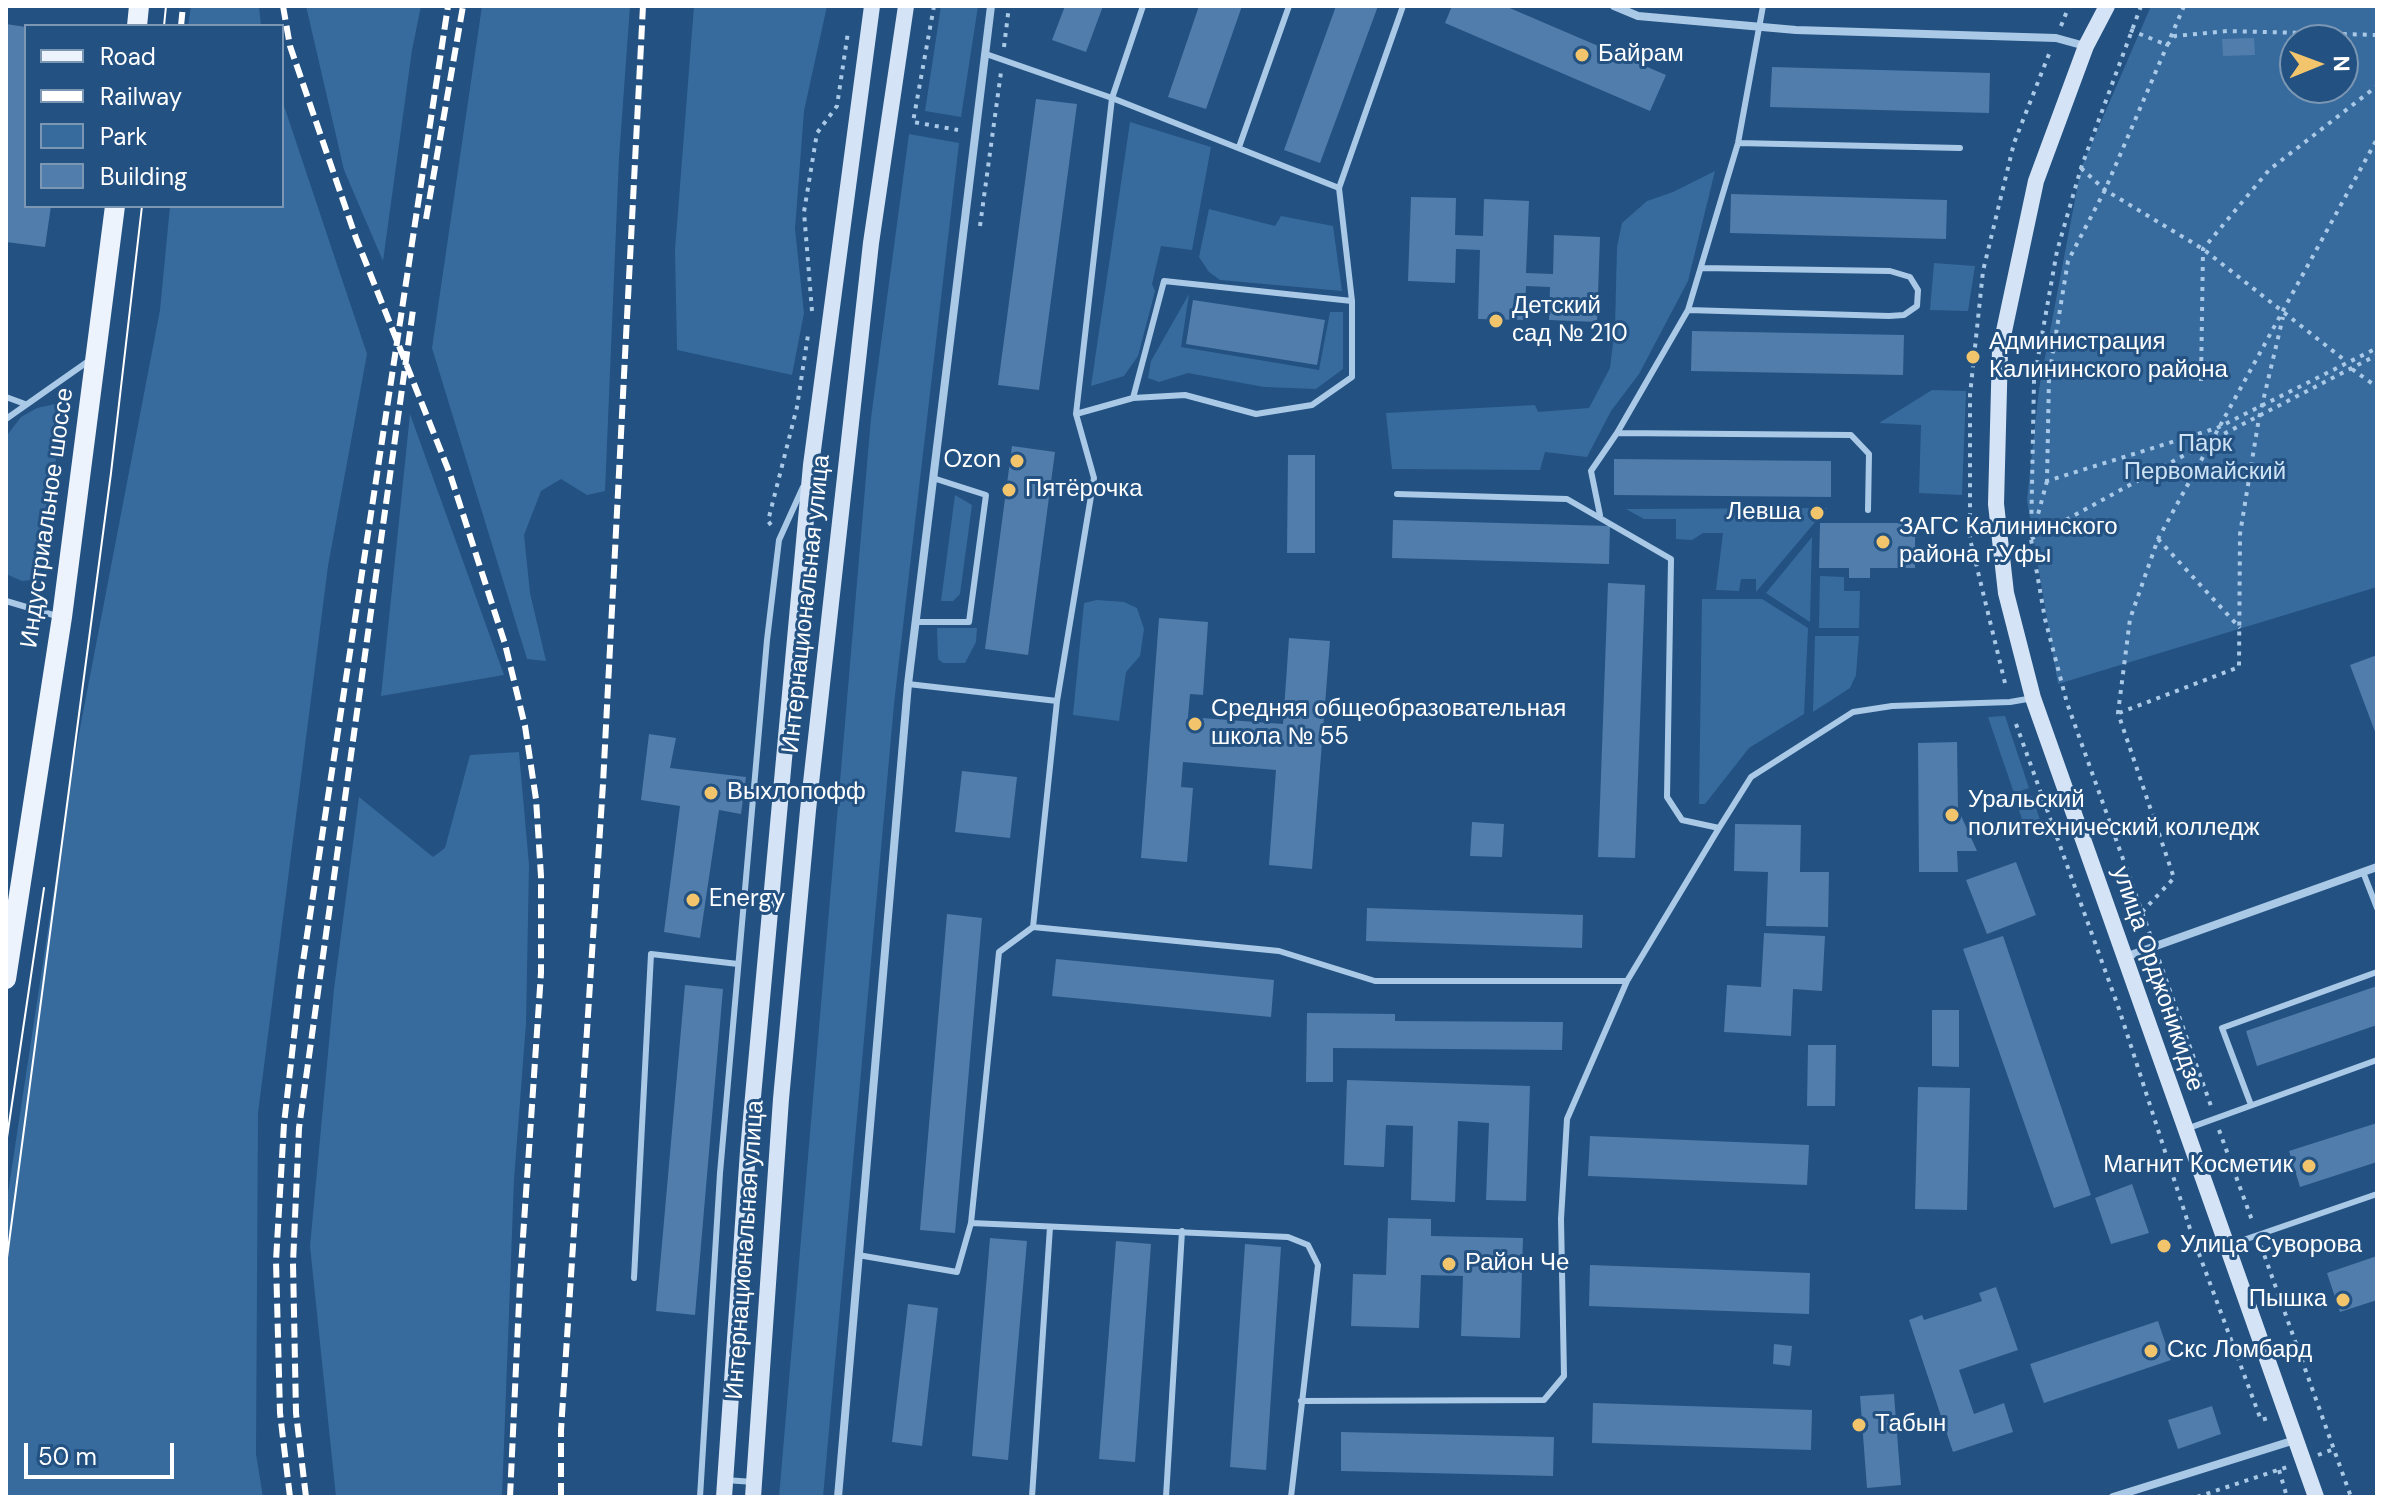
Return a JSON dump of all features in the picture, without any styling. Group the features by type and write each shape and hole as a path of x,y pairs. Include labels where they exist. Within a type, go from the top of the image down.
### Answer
{"main road":[{"name":"Интернациональная улица","path":"724,1497 749,1135 811,469 872,6"},
{"name":"Интернациональная улица","path":"753,1489 781,1099 808,810 871,243 906,6"},
{"name":"улица Орджоникидзе","path":"2107,6 2086,46 2036,181 2000,350 1998,519 2006,593 2033,698 2316,1497"},
{"name":"Индустриальное шоссе","path":"6,979 62,617 115,208"}],"street":[{"path":"838,1497 908,684 991,6"},
{"path":"1614,6 1638,16 1758,26 2056,38 2086,46"},
{"path":"2124,957 2377,867"},
{"path":"2113,1497 2295,1440"}],"lane":[{"path":"1033,927 1057,701 1094,478 1076,414 1112,98 1143,6"},
{"path":"1239,147 1289,6"},
{"path":"1076,414 1133,398 1185,395 1256,414 1312,405 1352,377 1352,301 1339,188 1403,6"},
{"path":"1600,515 1591,471 1617,433 1688,310 1738,143 1763,6"},
{"path":"986,54 1112,98 1339,188"},
{"path":"1738,143 1960,148"},
{"path":"1688,310 1889,316 1904,315 1917,306 1918,290 1910,277 1890,271 1701,268"},
{"path":"1133,398 1164,281 1352,301"},
{"path":"6,419 96,355"},
{"path":"6,397 25,404"},
{"path":"1617,433 1851,435 1869,454 1868,510"},
{"path":"700,1497 738,964 779,540 811,469"},
{"path":"916,622 969,622 986,495 933,478"},
{"path":"1397,494 1567,499 1600,515 1671,559 1667,797 1682,820 1719,828"},
{"path":"6,603 62,617"},
{"path":"908,684 1057,701"},
{"path":"1301,1401 1544,1400 1564,1376 1561,1219 1567,1119 1627,981 1751,777 1853,712 1892,706 2010,702 2033,698"},
{"path":"2363,872 2377,908"},
{"path":"858,1255 957,1272 971,1223 999,952 1033,927 1279,951 1375,981 1627,981"},
{"path":"634,1278 651,954 738,964"},
{"path":"2251,1105 2222,1028 2377,972"},
{"path":"2185,1129 2377,1060"},
{"path":"2226,1246 2377,1194"},
{"path":"971,1223 1288,1237 1308,1245 1318,1265 1291,1497"},
{"path":"1032,1497 1050,1227"},
{"path":"1166,1497 1182,1231"},
{"path":"724,1480 753,1489"}],"path":[{"path":"934,6 913,122 958,130"},
{"path":"979,231 1009,6"},
{"path":"2141,6 2081,168 2057,251 2034,380 2031,539 2045,619 2067,703 2141,913 2174,878 2118,713 2130,619 2158,539 2377,139"},
{"path":"2031,539 2047,481 2049,376 2068,261 2105,190 2184,6"},
{"path":"779,540 768,521 797,407 812,309 804,212 817,133 837,106 849,29"},
{"path":"2130,30 2167,45"},
{"path":"2167,45 2175,36 2228,31 2377,35"},
{"path":"2201,381 2203,249 2269,170 2377,86"},
{"path":"2081,168 2105,190 2203,249 2377,387"},
{"path":"2118,713 2239,667 2242,629 2240,534 2261,406 2285,311"},
{"path":"2047,481 2217,428 2377,348"},
{"path":"2031,539 2212,440 2377,355"},
{"path":"2158,539 2242,629"},
{"path":"2016,724 2119,1009 2192,1235 2261,1420"},
{"path":"2197,1497 2279,1470 2287,1497"}],"green space":[{"path":"191,6 259,6 261,24 188,24"},
{"path":"306,6 421,6 412,50 383,261 344,170"},
{"path":"482,6 630,6 619,158 605,491 587,495 561,479 541,491 524,535 530,593 546,661 527,659 432,348"},
{"path":"694,6 827,6 804,111 795,229 804,313 792,375 677,350 675,250"},
{"path":"941,6 978,6 961,117 925,111"},
{"name":"Парк Первомайский","path":"2151,6 2377,6 2377,587 2058,684 2027,500 2039,389 2081,168"},
{"path":"284,106 367,354 328,566 258,1113 256,1454 263,1497 6,1497 6,1206 73,765 160,310 170,208 284,208"},
{"path":"1130,122 1211,147 1192,250 1161,246 1152,284 1155,291 1138,356 1124,376 1091,386"},
{"path":"909,134 959,143 894,704 823,1497 779,1497 871,418"},
{"path":"1715,171 1688,281 1639,374 1611,411 1587,457 1545,452 1540,470 1392,469 1386,413 1535,405 1538,412 1589,408 1610,368 1615,327 1617,247 1622,223 1647,201"},
{"path":"1209,209 1275,226 1281,216 1333,226 1342,291 1220,280 1209,272 1199,257"},
{"path":"1934,263 1975,266 1968,311 1930,310"},
{"path":"1189,294 1181,347 1319,370 1330,312 1343,312 1343,369 1316,389 1264,387 1188,373 1159,382 1148,378 1151,361"},
{"path":"1932,390 1966,391 1962,495 1919,493 1921,425 1879,423"},
{"path":"64,402 39,579 22,581 6,574 8,434 21,417 37,408"},
{"path":"410,414 504,675 381,696"},
{"path":"955,495 972,505 960,594 953,601 941,601"},
{"path":"1827,508 1756,592 1756,579 1741,579 1739,591 1716,590 1723,533 1703,533 1692,540 1676,539 1676,519 1644,519 1626,509"},
{"path":"1812,537 1810,622 1766,593"},
{"path":"1820,576 1844,577 1844,591 1860,591 1859,628 1819,628"},
{"path":"1702,599 1762,599 1808,628 1804,714 1749,748 1705,804 1699,804"},
{"path":"1097,600 1124,602 1137,608 1144,629 1140,656 1126,672 1119,721 1073,715 1084,603"},
{"path":"937,628 977,628 976,642 965,663 943,663 938,659"},
{"path":"1815,636 1859,636 1856,675 1850,688 1813,712"},
{"path":"2005,716 2029,788 2014,793 1988,717"},
{"path":"519,752 529,865 526,1023 514,1180 502,1497 336,1497 310,1246 334,989 359,797 433,857 445,848 470,755"},
{"path":"2032,796 2041,823 2025,828 2016,801"}],"building":[{"path":"1065,6 1103,6 1086,52 1052,40"},
{"path":"1199,6 1242,6 1206,109 1168,97"},
{"path":"1336,6 1378,6 1320,163 1284,150"},
{"path":"1452,6 1505,6 1666,75 1650,111 1445,23"},
{"path":"6,24 24,27 24,208 51,208 45,247 6,242"},
{"path":"2254,38 2255,55 2223,56 2222,39"},
{"path":"1772,67 1990,73 1989,113 1770,107"},
{"path":"1036,99 1077,104 1039,390 998,385"},
{"path":"1731,194 1947,200 1946,239 1730,233"},
{"path":"1411,197 1456,198 1455,235 1483,236 1484,199 1529,201 1526,273 1553,274 1554,235 1600,237 1597,322 1549,320 1550,287 1526,286 1525,320 1478,319 1480,250 1456,249 1455,283 1408,281"},
{"path":"1193,300 1325,320 1317,365 1186,344"},
{"path":"1692,331 1904,335 1903,375 1691,371"},
{"path":"1012,446 1055,452 1028,655 985,649"},
{"path":"1288,455 1315,455 1315,553 1287,553"},
{"path":"1614,459 1831,461 1831,497 1614,495"},
{"path":"1393,520 1610,526 1609,564 1392,558"},
{"path":"1820,523 1915,523 1915,568 1870,568 1870,578 1849,578 1849,568 1819,568"},
{"path":"1608,583 1645,585 1635,858 1598,857"},
{"path":"1159,618 1208,622 1203,695 1190,694 1188,717 1283,724 1289,638 1330,641 1312,869 1269,865 1276,770 1183,762 1181,787 1193,788 1187,862 1141,858"},
{"path":"2377,655 2377,737 2350,665"},
{"path":"649,734 676,738 670,768 746,777 741,814 719,810 700,938 664,932 680,806 641,800"},
{"path":"1957,742 1958,809 1977,851 1957,851 1958,872 1919,872 1918,743"},
{"path":"962,771 1017,777 1010,838 955,832"},
{"path":"1472,822 1504,824 1502,857 1470,856"},
{"path":"1735,824 1801,825 1800,872 1829,872 1828,927 1766,926 1768,872 1734,871"},
{"path":"2016,862 2036,915 1987,934 1966,880"},
{"path":"1367,908 1583,915 1582,948 1366,941"},
{"path":"947,914 982,918 955,1233 920,1230"},
{"path":"1764,933 1825,936 1822,991 1793,989 1791,1036 1724,1032 1727,985 1761,987"},
{"path":"2003,936 2091,1195 2054,1208 1963,949"},
{"path":"1056,959 1274,980 1271,1017 1052,996"},
{"path":"685,985 723,989 695,1315 656,1311"},
{"path":"2377,986 2377,1025 2257,1066 2246,1031"},
{"path":"1932,1010 1959,1010 1959,1067 1932,1066"},
{"path":"1307,1013 1395,1014 1395,1021 1563,1022 1562,1050 1333,1048 1333,1082 1306,1082"},
{"path":"1808,1045 1836,1045 1835,1106 1807,1106"},
{"path":"1347,1080 1530,1086 1526,1201 1486,1200 1489,1123 1458,1121 1455,1202 1411,1200 1413,1126 1386,1125 1384,1167 1344,1165"},
{"path":"1918,1087 1970,1088 1967,1210 1915,1209"},
{"path":"2377,1123 2377,1162 2300,1187 2289,1151"},
{"path":"1590,1136 1809,1145 1807,1185 1588,1176"},
{"path":"2132,1184 2149,1233 2111,1244 2095,1198"},
{"path":"1388,1218 1431,1219 1431,1236 1523,1238 1520,1338 1461,1336 1463,1276 1421,1275 1419,1328 1351,1326 1353,1274 1386,1275"},
{"path":"990,1238 1027,1241 1008,1460 972,1456"},
{"path":"1116,1241 1151,1244 1135,1462 1099,1459"},
{"path":"1245,1244 1281,1247 1266,1470 1230,1467"},
{"path":"2377,1256 2377,1300 2340,1312 2327,1273"},
{"path":"1590,1265 1810,1273 1809,1314 1589,1306"},
{"path":"1996,1287 2018,1350 1959,1370 1974,1414 2004,1403 2013,1432 1953,1452 1909,1320 1922,1315 1924,1320 1982,1301 1979,1293"},
{"path":"908,1304 938,1308 922,1446 892,1442"},
{"path":"2158,1321 2171,1360 2044,1403 2030,1364"},
{"path":"1774,1344 1792,1346 1790,1366 1773,1364"},
{"path":"1894,1394 1901,1485 1867,1488 1860,1396"},
{"path":"1593,1403 1812,1410 1811,1450 1592,1443"},
{"path":"2212,1406 2221,1434 2178,1449 2168,1420"},
{"path":"1341,1432 1554,1437 1553,1476 1341,1471"}],"tram line":[{"path":"164,24 166,6"},
{"path":"6,1265 111,473 142,208"},
{"path":"6,1144 44,888"}],"railway":[{"path":"181,24 183,6"},
{"path":"283,6 290,46 356,238 450,474 505,644 525,726 536,799 541,876 541,973 520,1281 510,1497"},
{"path":"290,1497 280,1413 276,1261 284,1124 301,975 448,6"},
{"path":"426,219 463,6"},
{"path":"561,1497 561,1430 603,784 643,6"},
{"path":"306,1497 296,1413 293,1263 299,1128 413,310"}],"place":[{"name":"Байрам","path":"1582,55"},
{"name":"Детский сад № 210","path":"1496,321"},
{"name":"Администрация Калининского района","path":"1973,357"},
{"name":"Ozon","path":"1017,461"},
{"name":"Пятёрочка","path":"1009,490"},
{"name":"Левша","path":"1817,513"},
{"name":"ЗАГС Калининского района г.Уфы","path":"1883,542"},
{"name":"Средняя общеобразовательная школа № 55","path":"1195,724"},
{"name":"Выхлопофф","path":"711,793"},
{"name":"Уральский политехнический колледж","path":"1952,815"},
{"name":"Energy","path":"693,900"},
{"name":"Магнит Косметик","path":"2309,1166"},
{"name":"Улица Суворова","path":"2164,1246"},
{"name":"Район Че","path":"1449,1264"},
{"name":"Пышка","path":"2343,1300"},
{"name":"Скс Ломбард","path":"2151,1351"},
{"name":"Табын","path":"1859,1425"}]}
